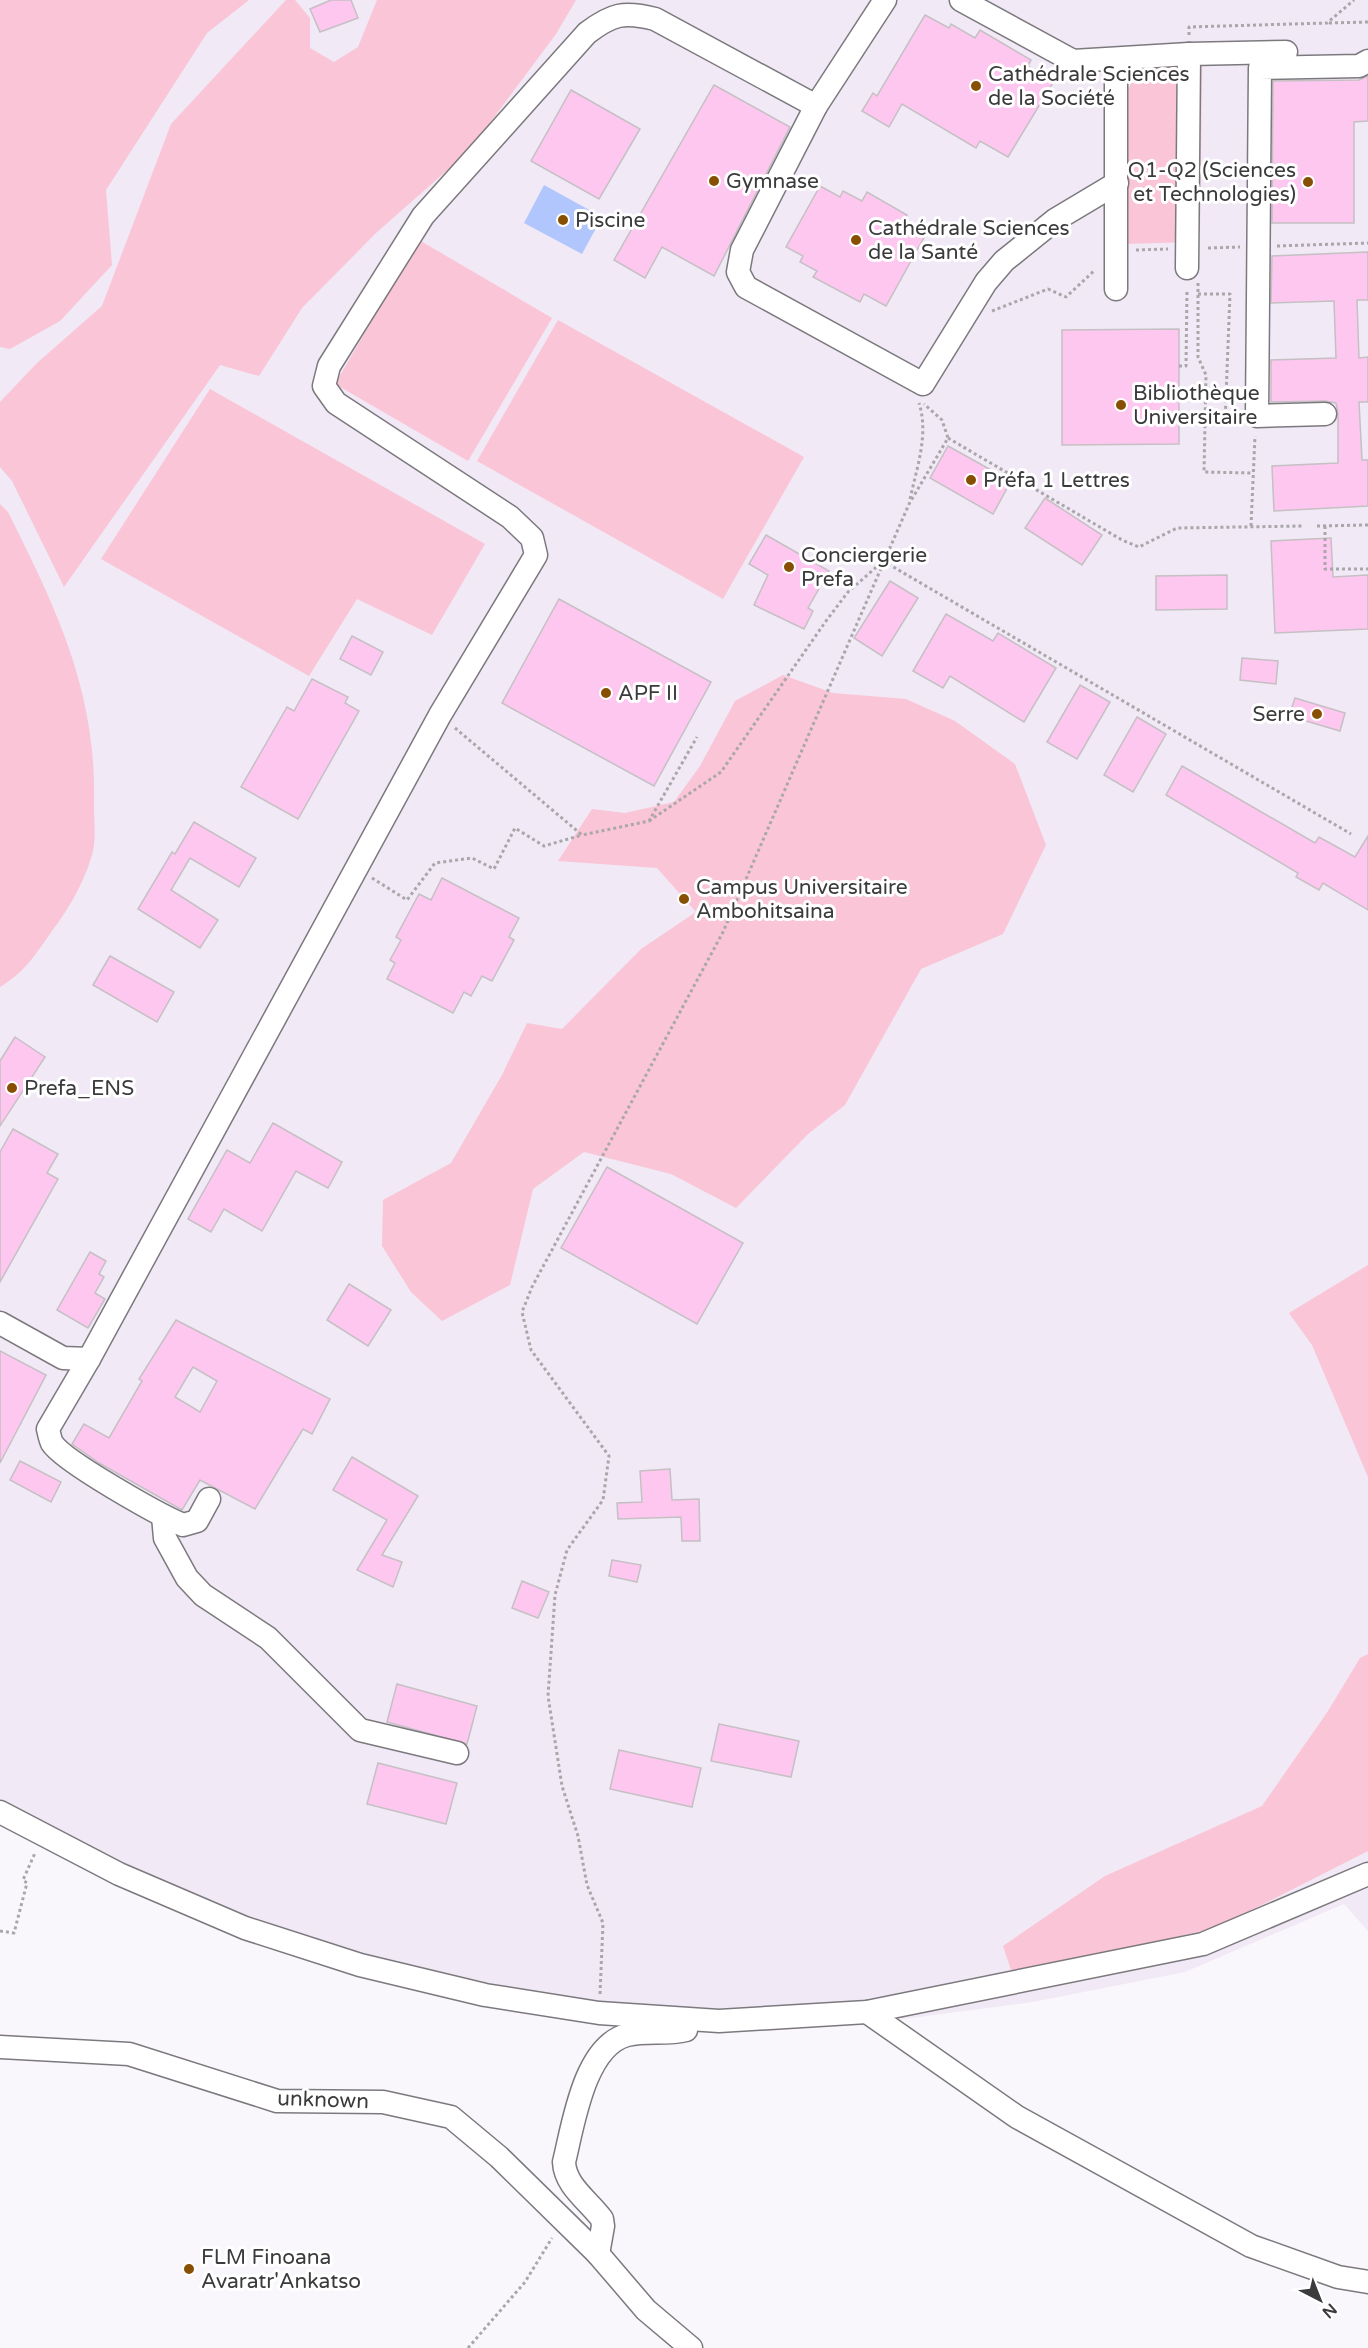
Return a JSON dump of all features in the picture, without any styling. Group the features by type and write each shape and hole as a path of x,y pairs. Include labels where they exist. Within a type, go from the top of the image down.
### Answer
{"street":[{"path":"885,0 816,106 742,250 738,272 747,287 923,384 986,282 1004,261 1055,220 1117,183"},
{"path":"961,0 1073,61 1189,54 1368,51"},
{"path":"209,1499 197,1521 183,1525 163,1516 67,1458 52,1443 48,1429 89,1359 440,715 536,555 532,538 510,517 336,403 324,386 329,366 423,216 587,33 605,19 631,13 655,19 816,106"},
{"path":"1189,54 1194,266"},
{"path":"1116,59 1116,289"},
{"path":"1325,414 1257,416 1260,68 1359,66 1368,61"},
{"path":"0,1323 63,1358 89,1359"},
{"path":"163,1516 165,1538 187,1578 202,1595 268,1638 360,1730 457,1753"},
{"path":"0,1812 119,1874 234,1923 329,1955 485,1995 599,2013 719,2021 867,2012 1203,1944 1368,1874"},
{"path":"867,2012 1017,2117 1251,2246 1338,2277 1368,2282"},
{"path":"597,2254 603,2226 602,2220 570,2183 564,2162 582,2089 592,2069 612,2041 627,2035 683,2031 719,2021"},
{"name":"unknown","path":"0,2047 129,2054 277,2102 383,2102 451,2117 500,2157 562,2222 597,2254 646,2310 692,2348"}],"path":[{"path":"1327,23 1354,0"},
{"path":"1189,27 1368,22"},
{"path":"1253,473 1204,472 1206,375 1198,357 1198,294 1194,266 1257,247 1368,243"},
{"path":"986,313 1048,289 1066,297 1116,250 1174,249"},
{"path":"1198,294 1230,294 1225,422 1257,416"},
{"path":"909,504 924,432 924,419 918,399 942,420 948,438 1122,540 1139,547 1177,528 1303,526"},
{"path":"599,2013 603,1923 587,1885 578,1836 562,1786 548,1696 558,1584 567,1550 603,1500 609,1456 531,1350 522,1312 538,1276 723,932 883,561 909,504 948,438"},
{"path":"1251,526 1253,453"},
{"path":"1325,525 1325,569 1368,569"},
{"path":"1317,526 1368,525"},
{"path":"356,868 407,900 435,863 472,858 494,869 515,828 544,846 582,835 649,821 721,771 848,592 883,561"},
{"path":"883,561 1351,834"},
{"path":"440,715 582,835"},
{"path":"649,821 697,736"},
{"path":"0,1931 14,1934 27,1883 23,1880 43,1834"},
{"path":"468,2348 525,2282 562,2222"}],"shaded area":[{"name":"Campus Universitaire Ambohitsaina","path":"0,0 1368,0 1368,1931 1344,1904 1185,1972 1033,2002 896,2020 892,1995 805,2008 692,2011 566,2002 381,1962 251,1919 126,1868 0,1798"},
{"path":"0,0 249,0 207,33 106,190 112,265 60,321 10,349 0,347"},
{"path":"286,0 295,0 310,18 310,48 334,62 358,47 377,0 576,0 556,34 469,151 376,233 302,308 259,376 220,365 64,587 12,481 0,467 0,402 37,363 102,306 171,124"},
{"path":"1154,62 1202,64 1200,231 1192,242 1123,244 1125,96 1135,75"},
{"path":"419,240 552,318 468,461 335,384"},
{"path":"558,320 804,457 723,599 477,461"},
{"path":"210,389 485,544 432,635 357,599 309,676 101,559"},
{"path":"0,504 8,512 43,583 58,618 81,688 89,725 93,764 95,834 93,851 86,872 65,913 29,962 0,987"},
{"path":"783,675 833,693 906,699 955,721 1015,764 1046,845 1003,934 921,969 845,1105 808,1134 736,1208 671,1174 584,1152 533,1189 510,1285 442,1321 411,1292 382,1246 383,1200 451,1163 502,1075 527,1023 562,1029 641,949 696,912 657,868 558,861 592,809 625,813 674,802 700,766 735,701"},
{"path":"1368,1265 1368,1477 1312,1345 1289,1313"},
{"path":"1368,1654 1368,1851 1216,1928 1012,1973 1003,1946 1105,1876 1262,1806 1328,1711 1360,1658"}],"water":[{"name":"Piscine","path":"544,185 602,217 582,254 524,223"}],"building":[{"path":"331,0 351,0 358,18 320,32 310,9"},
{"name":"Cathédrale Sciences de la Société","path":"925,15 949,28 951,24 975,38 980,30 1031,60 1028,66 1054,81 1008,157 980,141 976,148 902,104 889,127 862,111 873,93 877,96"},
{"path":"1368,76 1368,121 1354,122 1354,223 1272,223 1273,81 1359,80"},
{"name":"Gymnase","path":"714,85 790,127 714,276 662,247 645,278 614,260"},
{"path":"571,90 640,129 599,199 531,161"},
{"name":"Cathédrale Sciences de la Santé","path":"820,186 840,197 843,191 862,201 867,192 907,215 903,222 926,234 886,306 864,294 860,302 813,277 817,271 800,262 803,256 786,247"},
{"path":"1368,252 1368,300 1357,300 1359,358 1368,357 1368,402 1359,402 1362,460 1368,460 1368,506 1274,511 1272,466 1338,463 1338,414 1336,403 1325,401 1271,402 1271,360 1336,358 1334,301 1271,303 1272,256"},
{"name":"Bibliothèque Universitaire","path":"1179,329 1179,444 1062,445 1062,330"},
{"name":"Préfa 1 Lettres","path":"948,446 1011,481 993,514 930,478"},
{"path":"1045,498 1102,535 1082,565 1025,528"},
{"path":"766,535 829,571 808,608 813,611 804,629 754,605 768,575 749,564"},
{"path":"1331,538 1333,577 1368,575 1368,629 1275,633 1271,541"},
{"path":"1227,575 1227,609 1156,610 1156,576"},
{"path":"890,581 918,598 882,656 854,638"},
{"name":"APF II","path":"559,599 711,682 654,786 502,703"},
{"path":"946,614 993,641 998,633 1056,668 1024,722 950,676 943,688 913,671"},
{"path":"352,636 383,652 371,675 340,659"},
{"path":"1242,658 1278,661 1276,684 1240,680"},
{"path":"312,679 348,697 345,703 359,711 298,819 241,787 287,707 294,711"},
{"path":"1080,685 1110,702 1077,759 1047,742"},
{"name":"Serre","path":"1295,698 1345,713 1340,731 1289,716"},
{"path":"1137,717 1166,734 1133,792 1104,775"},
{"path":"1182,766 1315,843 1319,837 1355,857 1368,836 1368,910 1323,883 1319,890 1296,877 1298,873 1166,795"},
{"path":"194,822 256,858 239,887 190,858 171,890 218,920 200,948 138,909 172,852 175,854"},
{"path":"442,878 519,918 509,937 514,940 492,981 482,976 471,996 464,992 453,1013 387,979 395,963 390,960 401,940 396,937 419,894 431,900"},
{"path":"110,956 174,992 157,1022 93,985"},
{"name":"Prefa_ENS","path":"15,1037 45,1057 0,1126 0,1061"},
{"path":"273,1123 342,1162 328,1188 296,1171 262,1231 224,1209 211,1232 188,1219 227,1150 250,1163"},
{"path":"13,1129 58,1154 47,1173 58,1179 0,1282 0,1152"},
{"path":"607,1167 743,1243 697,1324 561,1248"},
{"path":"90,1252 106,1261 99,1274 104,1277 95,1293 105,1299 88,1328 57,1310"},
{"path":"349,1284 391,1310 368,1346 327,1320"},
{"path":"176,1320 330,1399 312,1434 303,1429 255,1509 200,1480 182,1510 99,1463 72,1444 84,1424 109,1438 142,1381 139,1379","holes":["193,1367 217,1381 200,1412 175,1397"]},
{"path":"0,1351 46,1375 0,1463"},
{"path":"352,1457 418,1496 382,1555 402,1562 393,1587 357,1570 387,1520 333,1490"},
{"path":"20,1461 61,1482 51,1502 10,1480"},
{"path":"670,1469 672,1500 699,1499 700,1541 682,1541 681,1517 618,1519 617,1503 642,1502 640,1471"},
{"path":"612,1560 641,1565 637,1582 609,1576"},
{"path":"522,1581 549,1592 538,1618 512,1608"},
{"path":"397,1684 477,1706 467,1744 387,1722"},
{"path":"719,1724 799,1741 791,1777 711,1761"},
{"path":"619,1750 701,1768 692,1807 610,1789"},
{"path":"378,1763 457,1783 446,1824 367,1804"}],"place":[{"name":"Cathédrale Sciences de la Société","path":"976,86"},
{"name":"Gymnase","path":"714,181"},
{"name":"Q1-Q2 (Sciences et Technologies)","path":"1308,182"},
{"name":"Piscine","path":"563,220"},
{"name":"Cathédrale Sciences de la Santé","path":"856,240"},
{"name":"Bibliothèque Universitaire","path":"1121,405"},
{"name":"Préfa 1 Lettres","path":"971,480"},
{"name":"Conciergerie Prefa","path":"789,567"},
{"name":"APF II","path":"606,693"},
{"name":"Serre","path":"1317,714"},
{"name":"Campus Universitaire Ambohitsaina","path":"684,899"},
{"name":"Prefa_ENS","path":"12,1088"},
{"name":"FLM Finoana Avaratr'Ankatso","path":"189,2269"}]}
